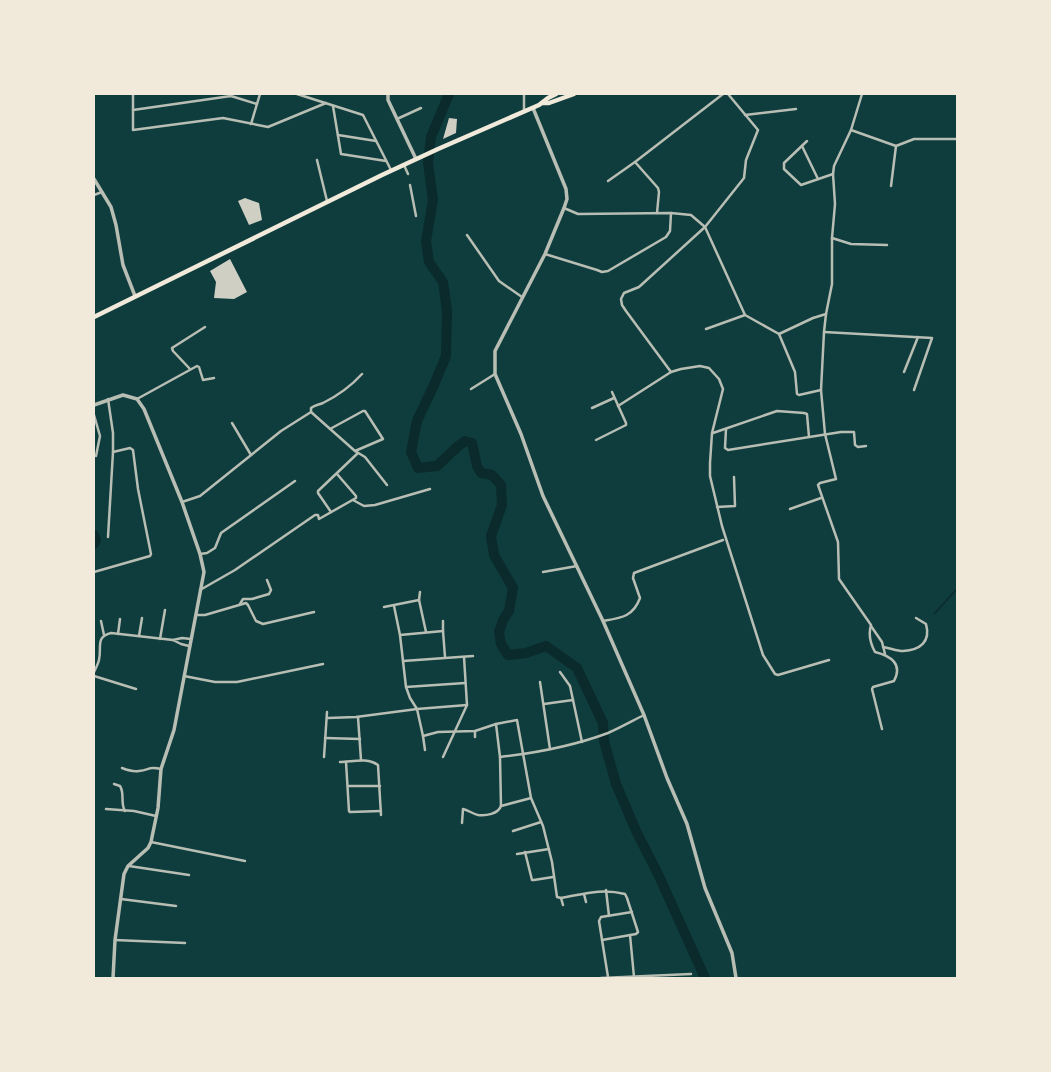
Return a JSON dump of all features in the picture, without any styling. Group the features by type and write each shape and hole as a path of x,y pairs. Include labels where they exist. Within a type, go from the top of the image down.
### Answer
{"highway":[{"path":"94,317 327,201 422,156 533,108 556,94"},
{"path":"542,103 550,103 574,94"}],"street":[{"path":"133,94 133,130 223,118 268,127 326,103"},
{"path":"251,124 260,94"},
{"path":"297,94 363,115 391,171"},
{"path":"388,94 388,100 416,159"},
{"path":"524,94 524,111"},
{"path":"608,181 723,94"},
{"path":"671,372 626,311 622,305 621,299 624,293 639,287 705,227 744,178 746,160 758,129 744,115 728,94"},
{"path":"862,94 851,130 834,166 833,174 835,204 832,238 832,284 824,332 821,390 825,434 836,479 819,484 821,498 838,542 839,579 871,625 884,647 885,654"},
{"path":"133,110 231,96 257,104"},
{"path":"333,106 341,154 386,161"},
{"path":"397,119 421,108"},
{"path":"533,108 566,189 567,200 545,254 495,351 495,374 521,434 543,496 603,621 644,715 667,778 687,824 705,888 732,953 736,978"},
{"path":"744,115 796,109"},
{"path":"851,130 896,146 914,139 957,139"},
{"path":"338,135 376,141"},
{"path":"807,141 784,163 784,169 800,185 804,185 833,174"},
{"path":"802,146 818,179"},
{"path":"890,186 896,146"},
{"path":"317,160 327,201"},
{"path":"635,162 658,188 657,213"},
{"path":"404,165 408,174"},
{"path":"94,179 111,208 119,239 123,265 135,296"},
{"path":"410,185 416,216"},
{"path":"94,195 102,192"},
{"path":"564,208 578,214 671,213 690,215 705,227 746,315 779,334 795,372 797,394 799,395 821,390"},
{"path":"545,254 602,272 608,271 666,237 670,231 671,213"},
{"path":"467,235 499,281 522,297"},
{"path":"832,238 851,244 888,245"},
{"path":"779,334 813,318 826,314"},
{"path":"706,329 746,315"},
{"path":"190,369 172,348 205,327"},
{"path":"824,332 932,338 914,390"},
{"path":"904,372 918,337"},
{"path":"137,399 198,366 203,380 214,378"},
{"path":"618,406 671,372 681,369 700,366 709,368 719,379 722,389 712,433 710,476 724,533 763,655 775,674 780,675 829,660"},
{"path":"182,502 200,496 281,431 311,412 311,408 338,393 362,374"},
{"path":"471,389 495,374"},
{"path":"596,440 626,425 612,392"},
{"path":"94,405 123,394 137,399 144,409 182,502 200,554 204,572 174,730 161,769 156,816 151,842 148,848 128,866 124,874 115,940 113,978"},
{"path":"592,408 614,398"},
{"path":"108,399 113,433 108,537"},
{"path":"330,429 363,410 365,411 383,438 355,451"},
{"path":"712,433 777,411 804,413 808,415 809,437"},
{"path":"311,412 355,451 365,457 387,485"},
{"path":"94,415 100,436 96,456"},
{"path":"232,423 251,455"},
{"path":"726,429 725,448 728,450 825,434 854,432 855,445 866,446"},
{"path":"94,572 150,556 152,552 138,489 133,450 130,448 113,452"},
{"path":"331,512 318,491 358,453"},
{"path":"200,590 234,570 316,515 318,515 320,519 356,498 356,496 337,474"},
{"path":"717,507 735,506 734,477"},
{"path":"200,554 207,553 215,548 220,533 295,481"},
{"path":"353,500 364,506 375,505 430,489"},
{"path":"790,509 821,498"},
{"path":"603,621 623,617 635,609 640,598 633,578 634,573 723,540"},
{"path":"543,572 577,566"},
{"path":"240,604 243,599 269,594 271,590 267,580"},
{"path":"420,592 419,600 426,632"},
{"path":"384,607 419,600"},
{"path":"195,615 205,614 240,604 247,604 256,621 263,624 314,612"},
{"path":"394,606 400,635 406,687 410,698 417,709 424,736 425,750"},
{"path":"160,638 165,610"},
{"path":"139,636 142,618"},
{"path":"884,647 903,651 920,647 926,641 928,632 926,624 916,618"},
{"path":"118,634 120,619"},
{"path":"101,621 104,635"},
{"path":"443,621 445,657"},
{"path":"871,625 869,633 871,645 875,652 885,654 896,664 898,671 894,681 873,687 872,689 882,729"},
{"path":"400,635 443,631"},
{"path":"94,672 99,662 100,640 104,635 112,633 160,638 173,640 189,646"},
{"path":"173,640 182,638 191,639"},
{"path":"403,661 473,656"},
{"path":"443,757 467,705 464,657"},
{"path":"184,676 215,682 236,682 323,664"},
{"path":"560,672 570,686 582,742"},
{"path":"94,676 136,689"},
{"path":"540,682 550,749"},
{"path":"406,687 465,683"},
{"path":"544,704 573,700"},
{"path":"328,718 358,717 417,709 467,705"},
{"path":"324,757 328,718 327,712"},
{"path":"500,757 582,742 608,733 644,715"},
{"path":"358,717 361,760"},
{"path":"424,736 438,732 456,730 475,731 496,724 517,720 531,798 541,822 552,862 557,897 561,898 606,890 625,894 632,912 638,932 602,940"},
{"path":"462,823 463,809 478,815 496,813 502,806 500,757 496,724"},
{"path":"475,731 475,737"},
{"path":"325,738 360,739"},
{"path":"340,762 361,760 376,763 378,765 381,815"},
{"path":"346,762 349,812 381,811"},
{"path":"122,768 138,772 146,768 161,769"},
{"path":"114,784 120,786 123,791 122,806 126,811"},
{"path":"348,786 380,786"},
{"path":"502,806 531,798"},
{"path":"106,809 134,811 156,816"},
{"path":"513,831 541,822"},
{"path":"151,842 245,861"},
{"path":"517,854 548,849"},
{"path":"525,852 532,880 553,877"},
{"path":"128,866 189,875"},
{"path":"606,890 609,916"},
{"path":"584,894 586,902"},
{"path":"561,898 563,905"},
{"path":"121,899 176,906"},
{"path":"608,977 599,922 601,917 632,912"},
{"path":"630,935 634,977"},
{"path":"115,940 185,943"},
{"path":"601,978 691,974"}],"building":[{"path":"449,118 457,119 456,133 443,139"},
{"path":"245,198 259,203 262,220 249,225 238,201"},
{"path":"230,259 247,292 234,299 214,298 216,282 210,271"}],"waterway":[{"path":"449,94 431,137 428,163 433,200 426,241 429,262 443,282 447,311 446,356 417,421 411,452 418,468 437,466 465,441 472,443 477,466 481,473 492,475 501,485 502,505 491,536 494,555 513,588 509,611 503,620 499,632 501,644 508,655 526,653 546,646 577,668 603,723 604,741 616,784 637,833 658,874 705,978"},
{"path":"94,535 96,540 94,544"},
{"path":"934,614 957,589"}]}
